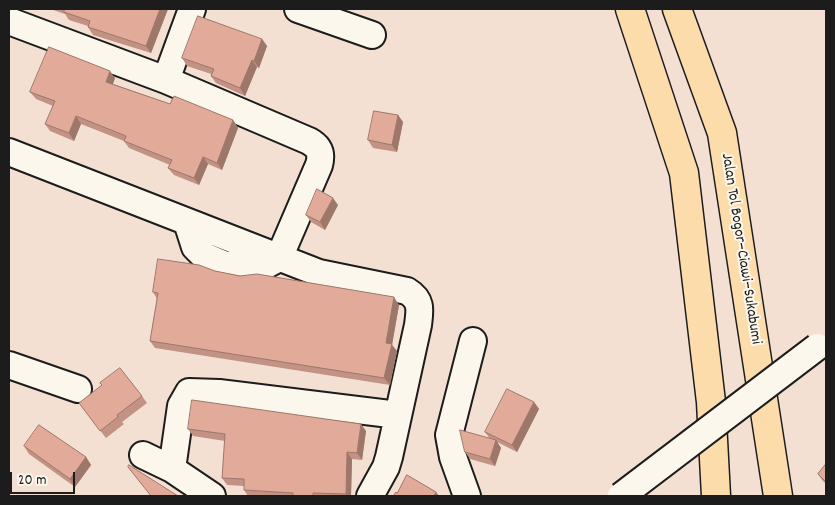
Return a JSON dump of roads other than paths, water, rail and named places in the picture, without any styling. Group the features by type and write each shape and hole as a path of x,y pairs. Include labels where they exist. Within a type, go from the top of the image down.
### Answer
{"highway":[{"path":"630,9 684,173 710,402 716,496"},
{"name":"Jalan Tol Bogor–Ciawi–Sukabumi","path":"678,9 722,133 778,496"}],"street":[{"path":"166,80 192,9"},
{"path":"298,9 372,35"},
{"path":"9,21 166,80 316,145 321,157 319,165 279,258"},
{"path":"9,152 279,258 333,277 407,290 418,299 420,308 418,326 386,467 370,496"},
{"path":"468,496 453,457 449,435 474,341"},
{"path":"621,496 822,343"},
{"path":"9,365 78,389"},
{"path":"172,468 182,406 189,392 219,393 398,415"},
{"path":"143,455 172,468 212,496"}]}
